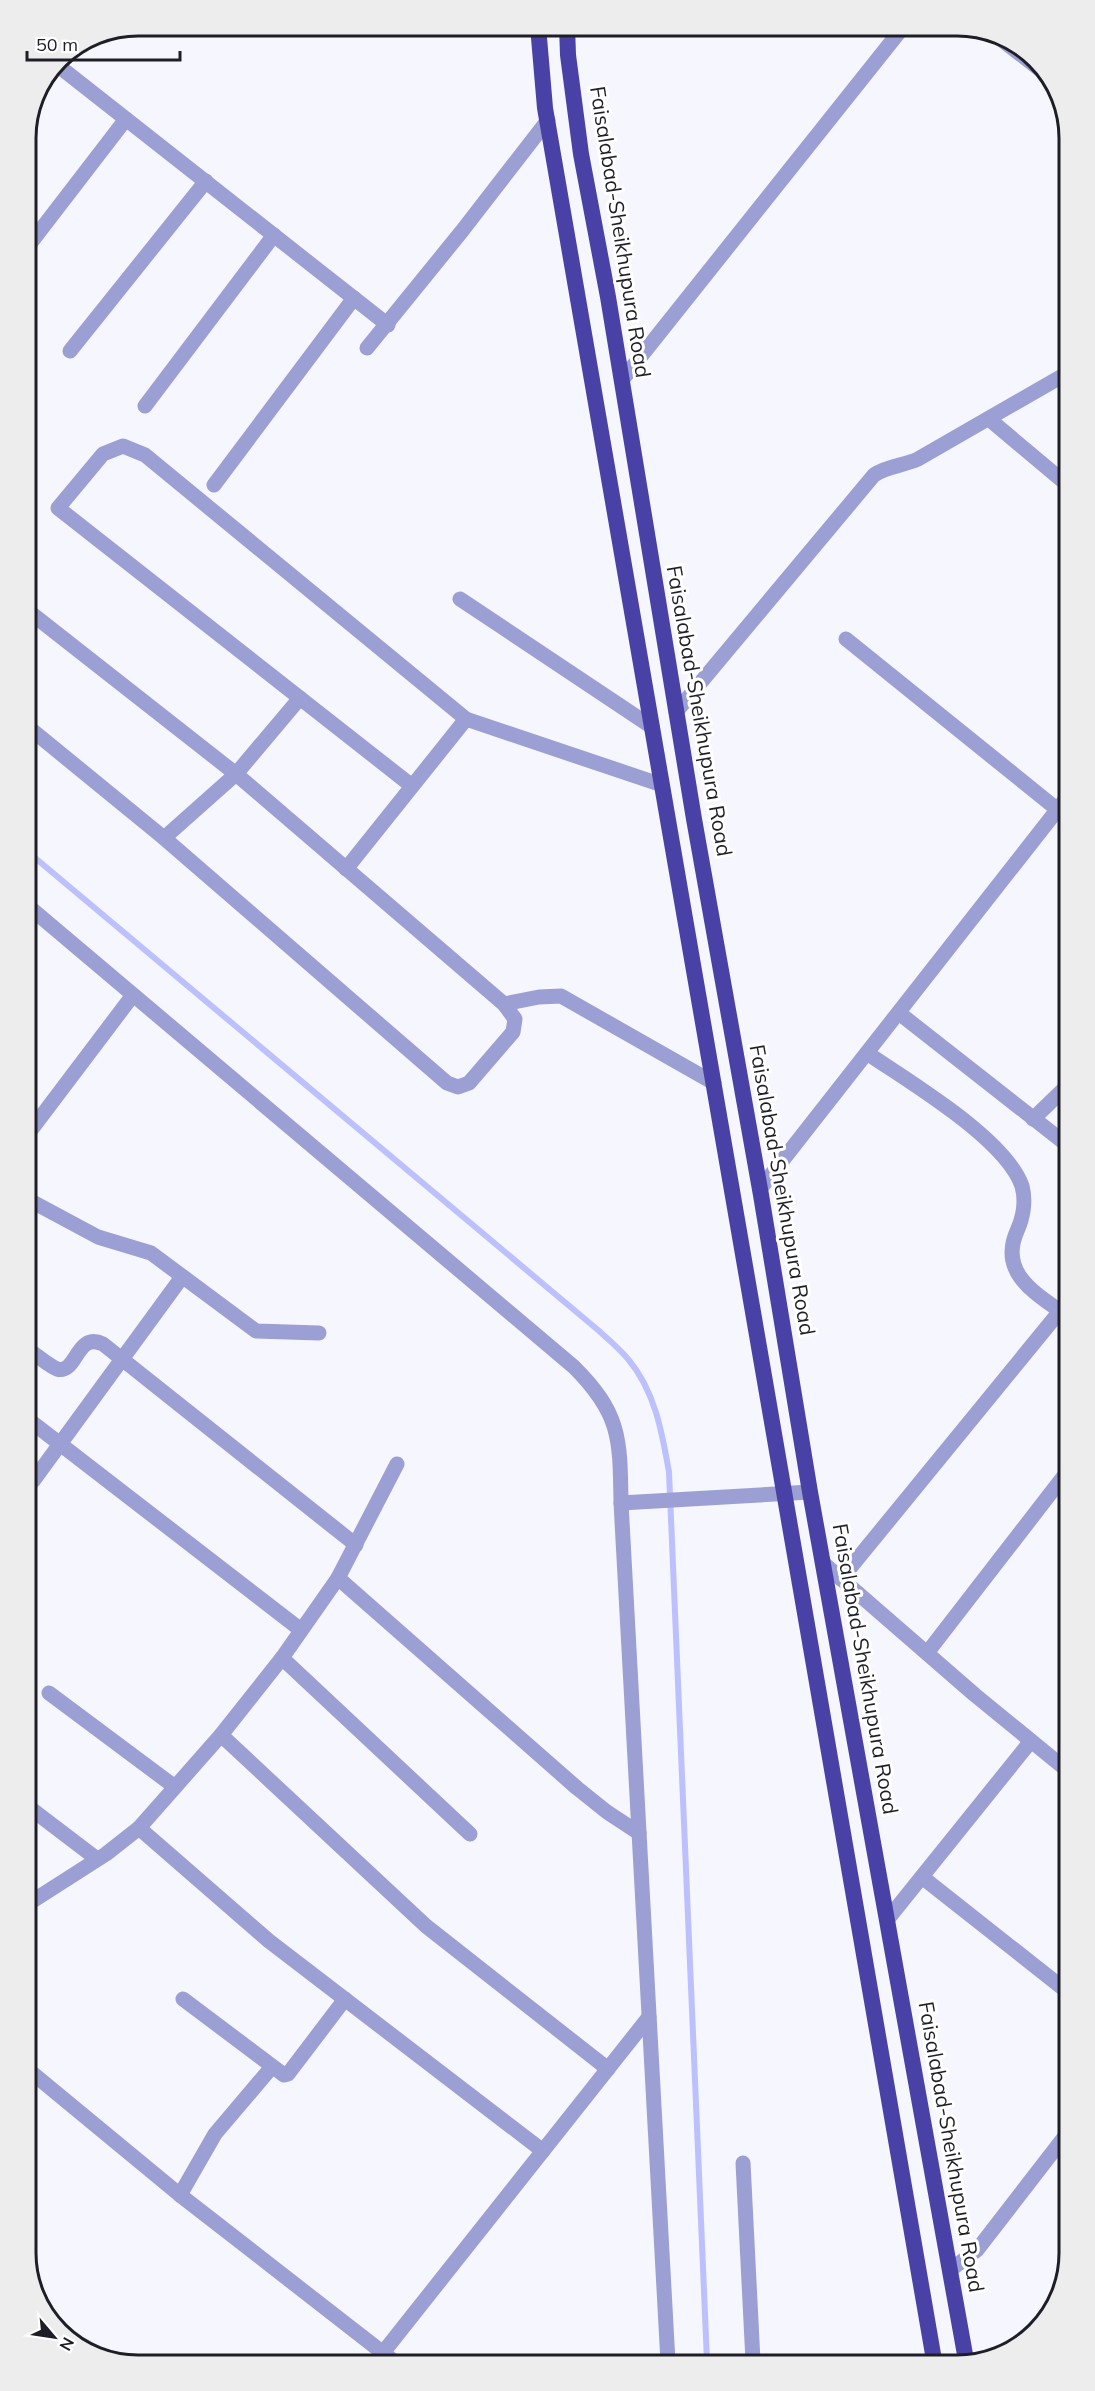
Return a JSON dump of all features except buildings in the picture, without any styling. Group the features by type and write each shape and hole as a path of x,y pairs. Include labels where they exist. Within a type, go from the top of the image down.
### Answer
{"highway":[{"path":"539,36 548,120 933,2355"},
{"name":"Faisalabad-Sheikhupura Road","path":"567,36 581,154 622,380 676,712 760,1189 810,1492 965,2354"}],"street":[{"path":"622,380 896,36"},
{"path":"63,70 388,325"},
{"path":"36,236 126,119"},
{"path":"367,348 388,325 548,120"},
{"path":"70,351 206,181"},
{"path":"145,406 274,236"},
{"path":"214,486 354,298"},
{"path":"676,712 874,475 885,469 907,464 989,420 1059,378"},
{"path":"989,420 1059,478"},
{"path":"412,786 58,508 102,454 123,446 145,455 466,719 662,785"},
{"path":"460,599 652,727"},
{"path":"36,617 236,774 504,1004 515,1018 513,1032 469,1083 458,1087 447,1083 164,838 36,733"},
{"path":"846,639 1059,803"},
{"path":"164,838 236,774 300,698"},
{"path":"346,868 466,719"},
{"path":"760,1189 1059,809"},
{"path":"36,913 574,1367 593,1386 614,1420 618,1435 668,2355"},
{"path":"36,1123 133,995"},
{"path":"504,1004 539,997 561,996 714,1083"},
{"path":"899,1012 1059,1139"},
{"path":"867,1053 986,1138 1011,1167 1022,1187 1024,1204 1011,1252 1011,1260 1019,1277 1059,1306"},
{"path":"1033,1119 1059,1094"},
{"path":"36,1204 98,1237 151,1254 256,1331 319,1333"},
{"path":"36,1477 182,1277"},
{"path":"841,1579 1059,1317"},
{"path":"36,1354 61,1369 67,1368 83,1347 91,1341 103,1344 356,1545"},
{"path":"36,1425 301,1630"},
{"path":"36,1899 97,1860 139,1828 221,1735 282,1658 338,1578 397,1464"},
{"path":"927,1653 1059,1482"},
{"path":"621,1503 810,1492"},
{"path":"823,1563 1059,1764"},
{"path":"338,1578 577,1788 607,1812 639,1833"},
{"path":"282,1658 470,1834"},
{"path":"49,1693 175,1788"},
{"path":"221,1735 426,1926 608,2069"},
{"path":"887,1920 1031,1741"},
{"path":"36,1813 97,1860"},
{"path":"139,1828 268,1941 543,2151"},
{"path":"922,1877 1059,1985"},
{"path":"183,1999 271,2068 281,2074 288,2074 345,1999"},
{"path":"380,2355 649,2017"},
{"path":"180,2195 215,2134 271,2068"},
{"path":"36,2076 374,2355"},
{"path":"950,2270 977,2250 1059,2144"},
{"path":"743,2163 753,2355"}],"waterway":[{"path":"36,859 598,1330 625,1355 637,1371 651,1398 660,1427 669,1472 707,2355"}]}
